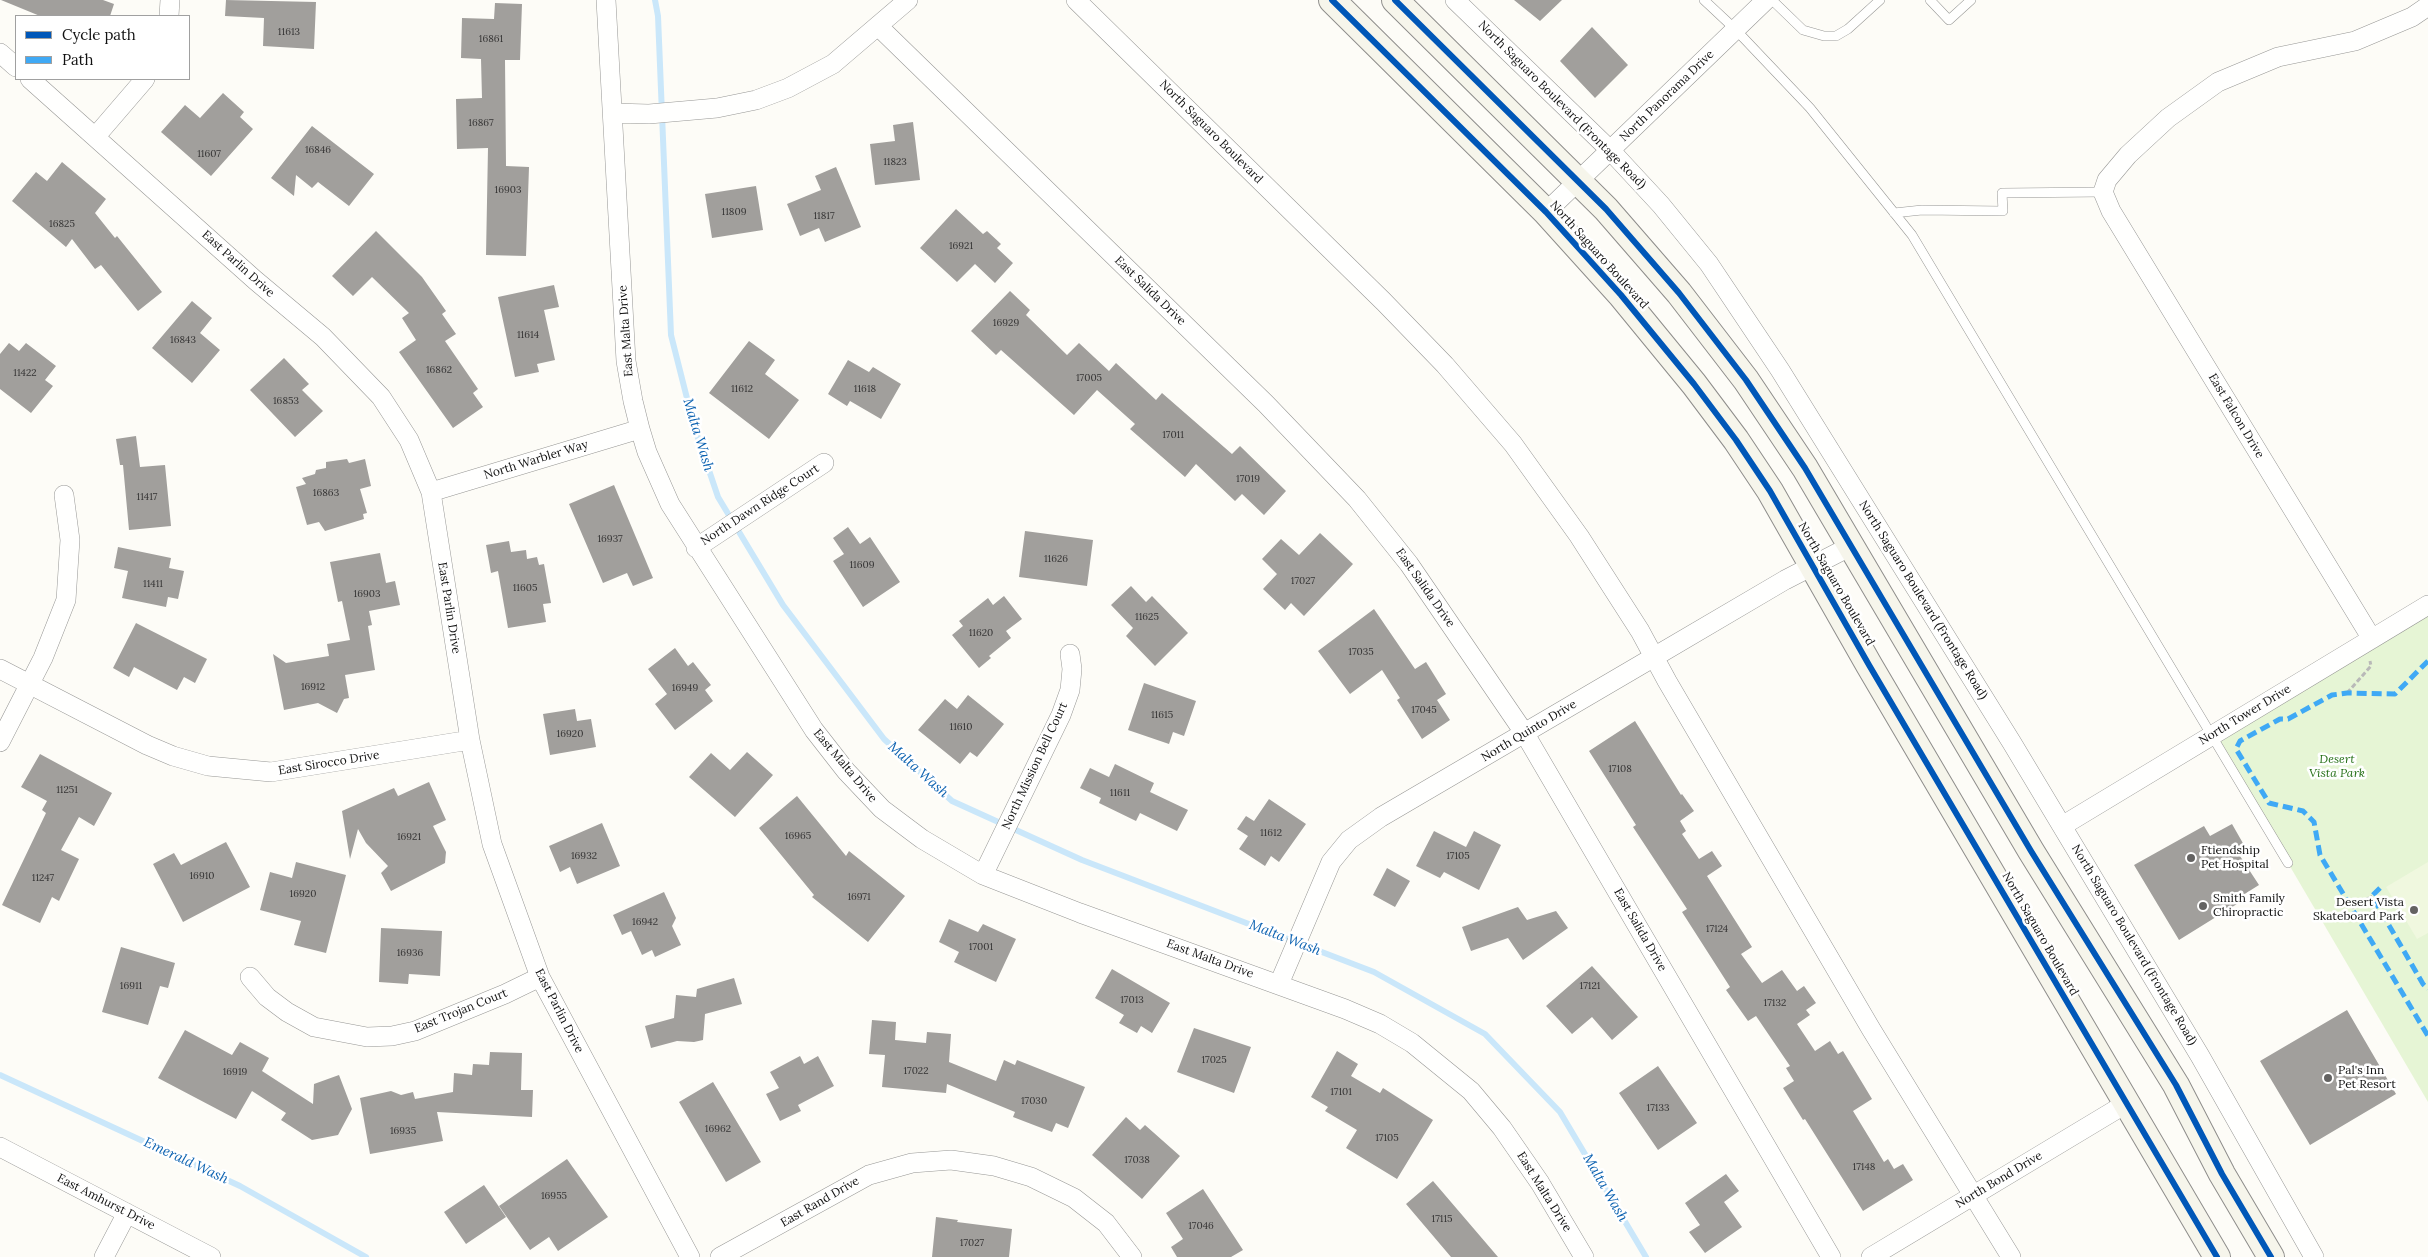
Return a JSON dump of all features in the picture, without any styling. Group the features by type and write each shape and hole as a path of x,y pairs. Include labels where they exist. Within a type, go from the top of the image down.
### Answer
{"main road":[{"name":"North Saguaro Boulevard","path":"1332,0 1546,212 1621,294 1694,384 1736,440 1770,491 2217,1257"},
{"path":"1395,0 1606,209 1679,293 1746,380 1805,468 2031,851 2176,1085 2222,1174 2271,1257"}],"street":[{"path":"169,15 170,0"},
{"name":"East Malta Drive","path":"606,0 626,361 633,401 647,452 670,504 696,548 814,730 846,772 882,810 914,833 983,875 1080,913 1279,984 1380,1024 1412,1043 1471,1091 1502,1128 1540,1183 1584,1257"},
{"path":"613,113 650,114 717,108 756,100 814,76 833,64 879,27 908,0"},
{"name":"North Saguaro Boulevard","path":"1076,0 1384,302 1445,365 1512,444 1579,536 1640,631 1871,1029 2011,1257"},
{"name":"North Saguaro Boulevard (Frontage Road)","path":"1455,0 1610,150 1661,205 1709,264 1780,370 2062,826 2200,1056 2314,1257"},
{"name":"North Panorama Drive","path":"1546,212 1766,0"},
{"path":"2103,192 2107,180 2128,155 2168,118 2218,82 2278,57 2355,41 2412,17 2428,6"},
{"name":"East Salida Drive","path":"879,27 1266,404 1357,499 1410,564 1525,734 1831,1257"},
{"path":"0,53 15,66"},
{"name":"East Parlin Drive","path":"31,80 255,280 323,336 381,397 409,440 430,492 470,740 492,844 540,977 690,1257"},
{"path":"96,136 143,80"},
{"name":"East Falcon Drive","path":"2103,192 2112,211 2372,639"},
{"name":"North Warbler Way","path":"430,492 640,429"},
{"name":"North Dawn Ridge Court","path":"696,548 824,463"},
{"path":"0,742 30,685 58,624 66,600 70,540 64,495"},
{"name":"North Quinto Drive","path":"1279,984 1331,862 1349,840 1381,817 1654,657 1850,546"},
{"name":"North Tower Drive","path":"2062,826 2428,605"},
{"name":"North Mission Bell Court","path":"983,875 1061,715 1070,690 1070,654"},
{"name":"East Sirocco Drive","path":"0,669 173,756 208,766 240,771 271,772 304,769 470,740"},
{"name":"East Trojan Court","path":"250,977 267,997 287,1012 314,1027 367,1036 392,1036 415,1031 540,977"},
{"name":"North Bond Drive","path":"1871,1257 2127,1104"},
{"name":"East Amhurst Drive","path":"0,1147 211,1257"},
{"name":"East Rand Drive","path":"720,1257 869,1174 912,1163 951,1160 994,1166 1031,1177 1074,1198 1106,1223 1132,1257"},
{"path":"104,1257 127,1212"}],"lane":[{"path":"1704,0 1810,108 1912,234 2288,862"},
{"path":"1772,0 1803,30 1824,36 1836,36 1848,29 1880,0"},
{"path":"1930,0 1949,20 1971,0"},
{"path":"1894,213 1922,210 2003,212 2002,193 2103,192"}],"path":[{"path":"2347,693 2371,666 2370,662"},
{"path":"2352,908 2372,896"}],"green space":[{"name":"Desert Vista Park","path":"2428,605 2428,1102 2213,735"},
{"name":"Desert Vista Skateboard Park","path":"2428,862 2428,933 2417,939 2386,887"}],"building":[{"path":"1,0 103,0 114,4 110,15 38,15"},
{"path":"226,0 316,2 314,49 263,46 264,18 225,16"},
{"path":"1514,0 1562,0 1540,21"},
{"path":"495,3 522,4 520,60 505,60 506,166 529,167 526,256 486,255 488,148 457,149 456,99 482,98 481,59 461,58 462,18 494,19"},
{"path":"1592,27 1628,65 1595,98 1560,61"},
{"path":"223,93 244,112 240,117 253,129 211,176 161,132 185,105 200,118"},
{"path":"913,122 920,180 875,185 870,144 895,141 893,125"},
{"path":"312,126 374,174 349,206 318,182 312,188 296,175 294,196 271,178"},
{"path":"62,162 106,199 95,213 115,238 117,236 162,292 138,311 101,265 95,269 72,239 66,247 12,201 36,172 47,181"},
{"path":"836,167 861,227 825,242 819,228 800,236 787,204 821,190 815,176"},
{"path":"756,186 763,230 712,238 705,194"},
{"path":"956,209 983,234 987,231 1001,244 997,248 1013,263 995,283 975,264 957,282 920,248"},
{"path":"376,231 422,277 446,311 442,314 456,334 445,341 478,389 473,393 483,407 453,428 399,352 416,340 402,318 409,313 372,277 353,296 332,276"},
{"path":"554,285 559,307 544,310 555,360 537,364 539,372 515,377 498,297"},
{"path":"1010,291 1030,310 1026,315 1067,355 1079,343 1109,371 1116,363 1156,400 1162,393 1232,454 1240,446 1286,491 1264,515 1242,494 1235,501 1196,464 1185,477 1130,429 1135,424 1097,390 1074,415 1001,350 996,355 971,331"},
{"path":"192,301 212,318 200,333 220,350 192,383 152,348"},
{"path":"749,341 775,360 765,374 799,400 769,439 709,393"},
{"path":"9,343 19,351 26,343 56,366 45,380 53,386 31,413 0,389 0,354"},
{"path":"284,358 309,384 302,390 323,411 295,437 250,390"},
{"path":"848,360 869,372 873,367 901,384 881,419 850,401 847,406 828,394"},
{"path":"136,436 140,467 165,465 171,526 129,530 123,465 120,465 116,439"},
{"path":"347,459 349,463 365,459 371,486 360,489 367,513 363,514 364,519 325,531 319,522 307,525 296,487 306,484 302,478 315,474 316,470 326,468 326,462"},
{"path":"614,485 653,578 633,586 627,573 603,583 569,504"},
{"path":"848,527 860,544 870,537 900,582 863,607 833,561 844,554 833,538"},
{"path":"1025,531 1093,540 1087,586 1019,577"},
{"path":"1320,533 1353,564 1304,616 1291,603 1285,610 1263,589 1277,574 1262,559 1281,539 1299,555"},
{"path":"509,541 511,552 526,550 527,559 537,557 539,565 544,564 551,603 543,604 546,622 508,628 498,571 491,573 486,545"},
{"path":"118,547 171,558 169,568 184,571 178,599 168,597 166,607 122,598 128,571 114,568"},
{"path":"380,553 386,583 395,581 400,605 369,611 372,625 368,626 375,670 345,675 349,698 344,699 337,713 318,703 284,710 273,654 286,663 329,656 327,644 350,640 342,601 338,602 330,562"},
{"path":"1131,586 1146,602 1152,596 1188,633 1155,666 1126,636 1133,628 1111,605"},
{"path":"1004,596 1022,619 1006,631 1011,638 989,656 991,658 979,668 952,635 963,626 959,621 988,598 993,605"},
{"path":"1374,609 1415,669 1426,662 1446,694 1437,700 1450,720 1422,739 1397,700 1400,698 1382,670 1350,694 1318,651"},
{"path":"136,623 207,659 195,683 184,677 177,690 134,667 129,677 113,668"},
{"path":"675,648 688,666 693,662 711,685 705,690 713,701 675,730 655,704 667,694 648,669"},
{"path":"1144,683 1196,701 1184,736 1173,732 1169,744 1128,730"},
{"path":"968,695 1004,724 977,757 970,752 960,764 918,730 945,699 957,709"},
{"path":"575,709 577,721 591,719 596,747 550,755 543,714"},
{"path":"1635,721 1681,795 1694,811 1680,821 1686,831 1682,834 1699,859 1712,851 1722,866 1707,876 1752,947 1741,954 1762,983 1782,970 1797,991 1804,986 1816,1003 1806,1010 1810,1015 1797,1024 1815,1051 1830,1041 1838,1054 1843,1051 1872,1099 1853,1111 1884,1162 1888,1159 1894,1169 1903,1164 1913,1180 1863,1211 1805,1119 1803,1120 1783,1088 1794,1081 1786,1068 1790,1066 1756,1016 1748,1021 1726,990 1730,987 1682,912 1687,909 1633,827 1636,825 1589,751"},
{"path":"747,752 773,775 735,817 689,777 711,753 730,770"},
{"path":"40,754 112,793 94,826 79,817 61,850 79,859 59,901 52,897 40,923 2,905 46,813 42,810 47,801 21,787"},
{"path":"1115,764 1154,783 1150,792 1188,810 1177,831 1140,813 1136,821 1099,803 1101,798 1080,788 1090,768 1109,777"},
{"path":"429,782 446,820 433,826 446,852 445,863 391,891 381,873 388,866 366,843 358,829 350,859 342,811 394,788 398,796"},
{"path":"797,796 846,856 849,851 905,896 868,942 812,897 814,895 759,828"},
{"path":"1269,799 1306,824 1279,862 1271,856 1265,866 1239,849 1248,836 1237,829 1246,816 1254,821"},
{"path":"602,823 620,866 577,884 570,867 560,872 549,846"},
{"path":"2232,824 2248,852 2240,856 2259,885 2243,895 2245,899 2179,940 2134,865 2204,826 2210,836"},
{"path":"1434,831 1466,847 1474,831 1501,845 1479,890 1444,872 1440,878 1416,866"},
{"path":"226,842 250,887 183,922 153,864 174,853 181,865"},
{"path":"296,862 346,875 326,953 294,945 301,921 260,910 270,872 292,878"},
{"path":"1387,868 1410,881 1395,907 1373,895"},
{"path":"664,892 676,918 672,926 681,945 655,957 652,950 642,955 631,931 622,935 613,915"},
{"path":"1518,907 1527,920 1556,911 1568,928 1523,960 1508,938 1471,951 1462,927"},
{"path":"949,919 978,932 983,924 1016,939 996,982 954,962 959,952 939,942"},
{"path":"381,928 442,931 440,976 409,974 408,984 379,982"},
{"path":"121,947 175,963 168,988 160,986 148,1025 102,1012"},
{"path":"1592,966 1638,1017 1612,1040 1592,1017 1572,1034 1546,1006"},
{"path":"1112,969 1170,1003 1152,1033 1141,1026 1137,1033 1119,1023 1124,1015 1095,998"},
{"path":"734,978 742,1004 705,1014 703,1040 694,1042 677,1041 651,1048 645,1026 674,1018 676,995 696,997 697,989"},
{"name":"Pal's Inn Pet Resort","path":"2347,1010 2396,1094 2310,1145 2260,1061"},
{"path":"872,1020 896,1022 895,1040 926,1043 927,1032 951,1034 949,1062 996,1081 1004,1060 1015,1065 1017,1060 1085,1087 1068,1128 1056,1123 1052,1132 1013,1117 1015,1112 947,1084 946,1093 882,1087 885,1055 869,1054"},
{"path":"1194,1028 1251,1047 1234,1093 1177,1072"},
{"path":"185,1030 232,1055 240,1042 269,1058 262,1071 313,1104 314,1084 339,1075 352,1109 338,1135 312,1140 281,1120 286,1113 252,1091 236,1119 158,1078"},
{"path":"1337,1051 1358,1064 1351,1076 1380,1093 1383,1088 1433,1120 1397,1179 1346,1148 1357,1130 1325,1111 1328,1107 1311,1097"},
{"path":"490,1052 522,1053 521,1090 533,1090 532,1117 437,1112 443,1141 370,1154 360,1098 391,1091 401,1095 413,1092 415,1099 453,1092 454,1073 472,1075 473,1064 489,1065"},
{"path":"800,1056 804,1064 818,1056 834,1086 798,1105 801,1111 780,1121 766,1094 779,1088 770,1072"},
{"path":"1658,1066 1697,1123 1658,1150 1619,1093"},
{"path":"713,1082 761,1162 726,1182 679,1102"},
{"path":"1126,1117 1140,1130 1145,1125 1180,1156 1142,1199 1092,1155"},
{"path":"567,1159 608,1217 558,1251 549,1237 530,1250 499,1206"},
{"path":"1726,1174 1739,1191 1724,1202 1742,1227 1705,1253 1689,1232 1700,1225 1685,1203"},
{"path":"1433,1181 1498,1257 1451,1257 1406,1204"},
{"path":"484,1185 506,1217 466,1244 444,1212"},
{"path":"1203,1189 1243,1250 1231,1257 1177,1257 1171,1247 1183,1239 1166,1213"},
{"path":"936,1217 958,1220 957,1222 1012,1229 1009,1257 932,1257"}],"waterway":[{"name":"Malta Wash","path":"655,0 658,16 671,335 694,426 718,497 783,605 884,739 952,801 1082,860 1374,972 1485,1034 1560,1112 1646,1257"},
{"name":"Emerald Wash","path":"0,1075 240,1186 366,1257"}],"marked path":[{"path":"2428,661 2395,694 2347,693 2332,695 2288,719 2280,719 2240,741 2236,749 2269,803 2303,811 2314,822 2320,855 2428,1036"},
{"path":"2380,888 2372,896 2423,984 2428,989"}],"cycle path":[{"path":"1332,0 1546,212 1621,295 1694,384 1736,440 1770,491 1869,665 2217,1257"},
{"path":"1395,0 1606,209 1679,293 1746,380 1805,468 2031,851 2176,1085 2222,1174 2271,1257"}],"place":[{"name":"Ftiendship Pet Hospital","path":"2191,858"},
{"name":"Smith Family Chiropractic","path":"2203,906"},
{"name":"Desert Vista Skateboard Park","path":"2414,910"},
{"name":"Pal's Inn Pet Resort","path":"2328,1078"}]}
